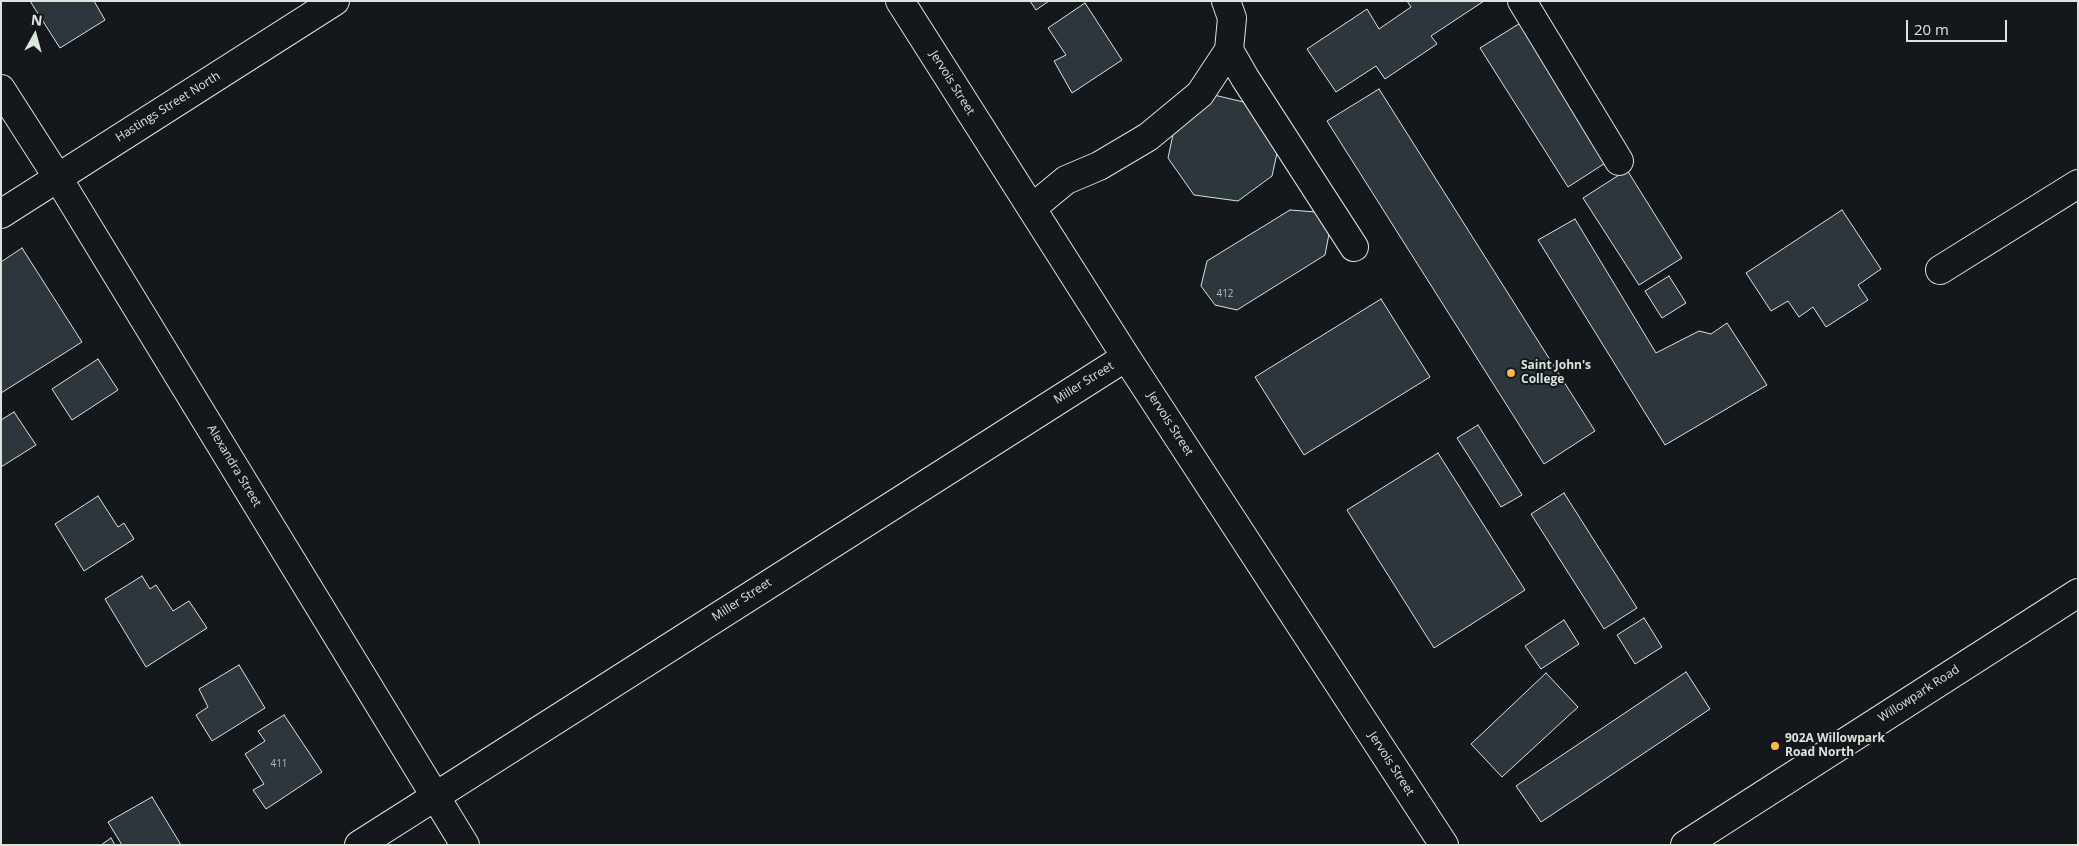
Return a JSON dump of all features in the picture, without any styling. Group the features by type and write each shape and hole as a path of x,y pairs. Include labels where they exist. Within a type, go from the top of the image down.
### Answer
{"street":[{"name":"Hastings Street North","path":"1,214 335,1"},
{"name":"Jervois Street","path":"900,1 1126,356 1444,845"},
{"path":"1032,208 1066,180 1098,166 1148,137 1200,94 1229,50 1232,18 1226,1"},
{"path":"1522,1 1619,161"},
{"path":"1229,50 1354,247"},
{"name":"Alexandra Street","path":"1,89 58,178 465,845"},
{"path":"1940,270 2078,184"},
{"name":"Miller Street","path":"360,845 1126,356"},
{"name":"Willowpark Road","path":"1685,845 2078,593"}],"building":[{"path":"30,1 94,1 105,20 60,48"},
{"path":"1030,1 1049,1 1036,10"},
{"path":"1407,1 1484,1 1431,36 1437,44 1385,79 1376,66 1336,92 1307,49 1367,9 1379,29 1411,7"},
{"path":"1085,3 1122,60 1072,93 1054,61 1066,55 1048,28"},
{"path":"1522,22 1610,160 1568,187 1480,48"},
{"path":"1379,89 1595,431 1544,464 1327,121"},
{"path":"1214,95 1252,104 1279,144 1272,176 1238,201 1194,195 1168,158 1176,120"},
{"path":"1627,170 1682,258 1639,285 1583,198"},
{"path":"1290,210 1316,212 1329,234 1325,255 1237,310 1215,305 1201,286 1207,261"},
{"path":"1842,210 1881,269 1858,285 1868,300 1826,327 1813,307 1799,317 1788,301 1771,311 1746,273"},
{"path":"1575,219 1656,353 1699,331 1711,334 1727,323 1767,385 1665,445 1538,240"},
{"path":"22,248 82,342 1,393 1,262"},
{"path":"1669,276 1686,303 1662,318 1645,291"},
{"path":"1381,299 1430,377 1304,455 1255,377"},
{"path":"98,359 118,390 72,420 52,389"},
{"path":"14,412 36,445 1,467 1,420"},
{"path":"1478,425 1522,495 1501,507 1457,438"},
{"path":"1438,453 1525,590 1434,648 1347,510"},
{"path":"1564,493 1637,608 1604,629 1531,514"},
{"path":"98,496 118,527 124,523 134,539 84,571 55,524"},
{"path":"142,576 150,589 156,585 173,611 189,601 207,628 146,667 105,599"},
{"path":"1644,618 1662,647 1635,664 1617,635"},
{"path":"1564,620 1579,644 1541,669 1525,646"},
{"path":"239,665 265,708 212,741 196,715 208,707 199,689"},
{"path":"1686,672 1710,709 1541,822 1516,786"},
{"path":"1546,673 1578,707 1502,777 1471,744"},
{"path":"284,715 322,772 266,809 253,790 264,784 245,754 265,741 258,731"},
{"path":"152,797 181,845 122,845 108,822"},
{"path":"111,838 115,845 101,845"}],"place":[{"name":"Saint John's College","path":"1511,373"},
{"name":"902A Willowpark Road North","path":"1775,746"}]}
